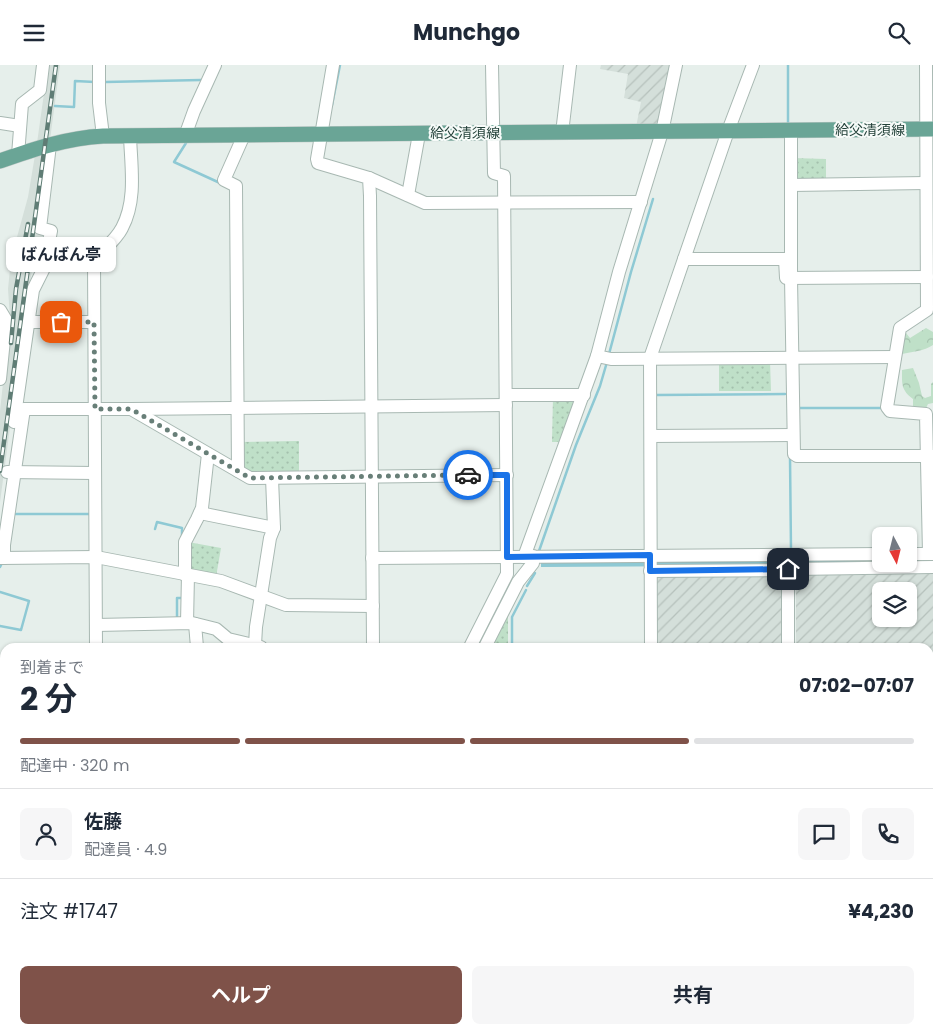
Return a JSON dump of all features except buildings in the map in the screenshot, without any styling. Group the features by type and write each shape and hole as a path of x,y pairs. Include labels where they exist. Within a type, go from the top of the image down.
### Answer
{"main road":[{"name":"給父清須線","path":"0,161 50,145 86,137 103,136 929,129"}],"street":[{"path":"18,155 22,104 40,90 43,65"},
{"path":"99,65 99,103 103,136"},
{"path":"185,135 214,65"},
{"path":"333,65 320,135 318,163 369,178 425,203 641,202"},
{"path":"485,65 489,133 494,173 504,176 508,203 509,399 507,475 520,557"},
{"path":"489,133 492,65"},
{"path":"562,133 570,65"},
{"path":"472,643 507,574 520,557 598,356 619,272 662,132 676,65"},
{"path":"651,643 650,358 728,131 754,65"},
{"path":"918,554 931,554 929,410 890,411 887,407 900,328 927,310 929,275 926,183 929,129 926,65"},
{"path":"0,123 20,126"},
{"path":"791,130 794,454 797,457 930,456"},
{"path":"408,195 419,133"},
{"path":"238,471 233,404 236,186 224,180 244,135"},
{"path":"96,643 94,260 122,228 130,203 132,174 130,136"},
{"path":"50,145 40,228 51,231 44,268 33,290 28,322 2,558 96,557 221,581 286,605 373,606"},
{"path":"369,178 373,643"},
{"path":"791,185 926,183"},
{"path":"684,259 786,259 786,278 929,275"},
{"path":"0,379 2,317"},
{"path":"28,322 94,322"},
{"path":"598,356 611,359 895,357"},
{"path":"18,408 95,405 372,403 584,395"},
{"path":"509,399 520,557"},
{"path":"95,405 131,409 233,404"},
{"path":"131,409 250,478 507,475"},
{"path":"651,436 794,435"},
{"path":"196,643 191,624 184,542 200,513 208,454"},
{"path":"11,473 94,473"},
{"path":"0,524 11,473"},
{"path":"258,643 256,627 270,538 274,528 272,477"},
{"path":"200,513 274,528"},
{"path":"372,558 520,557 788,569 872,555"},
{"path":"487,643 518,582 533,563 520,557"},
{"path":"650,563 793,567 933,567"},
{"path":"788,643 793,567"},
{"path":"793,567 795,643"},
{"path":"96,625 191,624 216,629 228,639 245,643"}],"shaded area":[{"path":"48,65 60,65 50,140 37,143"},
{"path":"601,65 673,65 657,127 636,127 641,102 624,98 628,74 600,69"},
{"path":"48,151 43,232 45,237 40,266 33,265 28,293 0,502 0,411 10,318 8,289 11,259 28,197 35,155"},
{"path":"918,569 933,569 933,643 796,643 796,571 872,570 872,573 918,573"},
{"path":"786,573 787,643 656,643 655,575"}],"green space":[{"path":"793,158 826,159 826,183 796,183"},
{"path":"926,328 933,332 933,345 922,350 902,354 902,333 906,333 910,338"},
{"path":"719,361 770,361 771,391 719,391"},
{"path":"913,368 922,396 925,398 931,396 931,384 933,382 933,403 928,404 925,410 913,409 913,399 906,393 903,386 902,370"},
{"path":"553,397 580,397 563,442 552,442"},
{"path":"299,441 299,475 250,475 241,470 241,442"},
{"path":"188,542 221,548 216,577 190,572"},
{"path":"505,615 508,617 508,643 490,643"}],"water":[{"path":"872,560 872,565 541,567 541,563"},
{"path":"918,560 933,560 933,565 918,565"}],"waterway":[{"path":"332,105 340,65"},
{"path":"788,65 788,125"},
{"path":"105,82 201,80"},
{"path":"55,106 74,107 75,81 95,82"},
{"path":"186,143 174,162 220,183"},
{"path":"609,354 653,199"},
{"path":"539,551 576,445 600,386 607,362"},
{"path":"656,395 785,394"},
{"path":"797,408 883,408"},
{"path":"790,457 791,550"},
{"path":"12,514 91,514"},
{"path":"155,529 157,522 182,528 182,537"},
{"path":"527,586 535,573"},
{"path":"486,629 510,582"},
{"path":"512,643 512,617 526,590"},
{"path":"0,592 29,601 21,630 0,626"},
{"path":"177,618 177,598 183,598"}],"railway":[{"path":"0,471 56,65"},
{"path":"11,343 16,289 28,224"}],"way so far":[{"path":"61,322 94,322 95,409 131,409 250,478 468,475"}],"place":[{"name":"ばんばん亭","path":"61,322"}],"route":[{"path":"468,475 507,475 507,557 650,555 650,571 788,569"}]}
